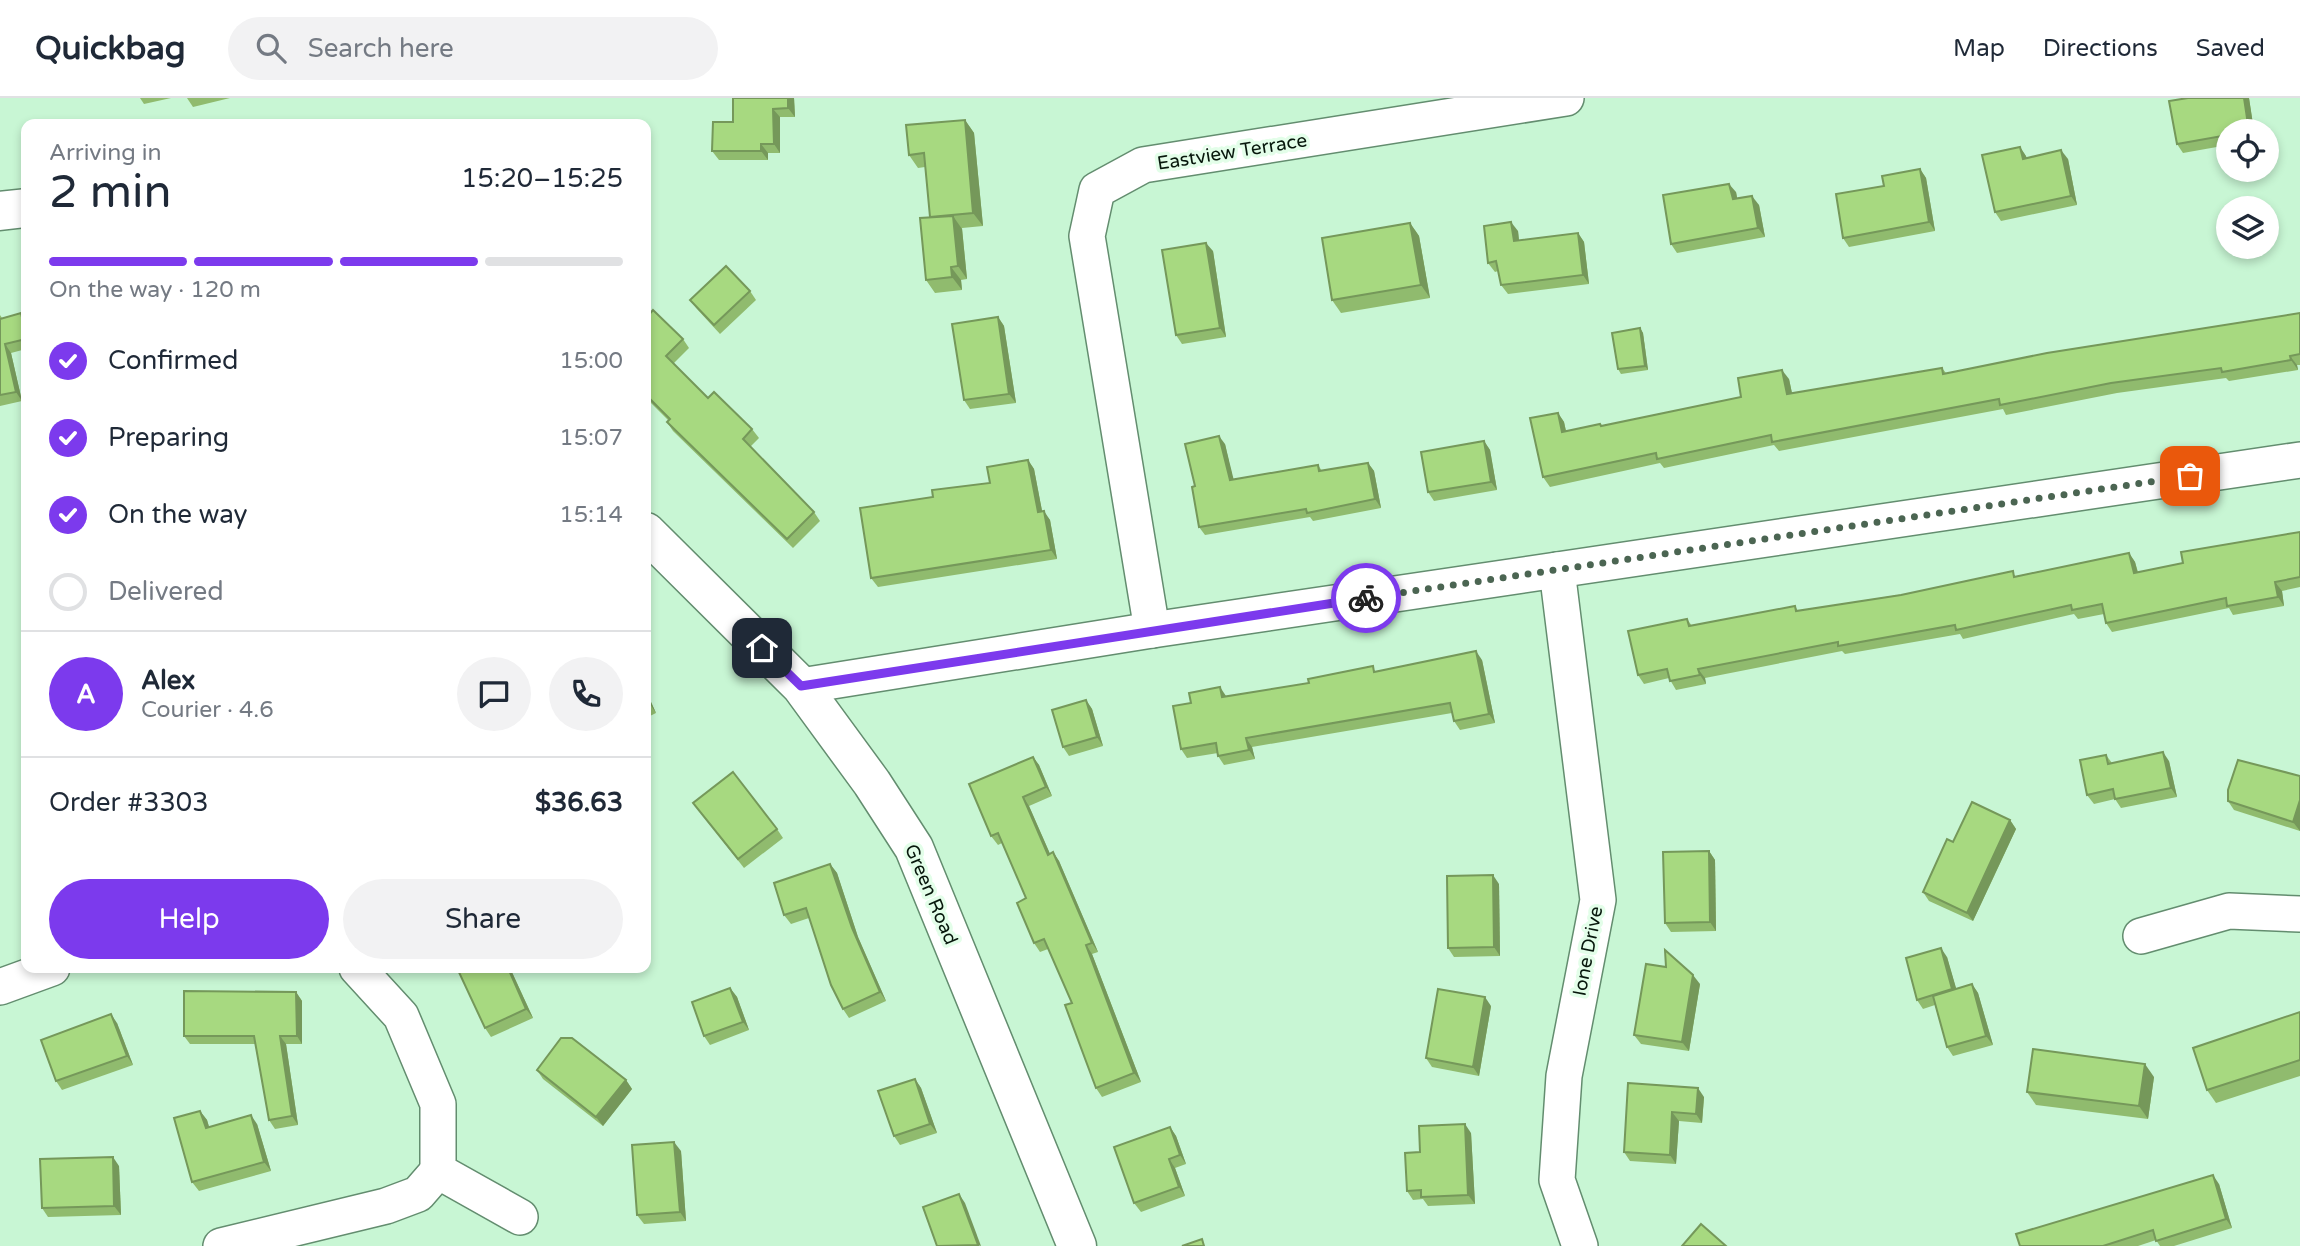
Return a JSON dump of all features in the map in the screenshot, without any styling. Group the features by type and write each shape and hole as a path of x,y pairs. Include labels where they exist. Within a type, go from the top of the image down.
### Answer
{"street":[{"name":"Eastview Terrace","path":"1152,630 1087,236 1097,190 1143,165 1566,98"},
{"path":"0,211 21,209"},
{"path":"801,686 1152,630 2300,460"},
{"name":"Green Road","path":"651,537 801,686 873,783 914,848 1077,1246"},
{"name":"Ione Drive","path":"1557,570 1598,900 1564,1076 1557,1180 1580,1246"},
{"path":"2141,936 2229,911 2300,914"},
{"path":"0,987 38,973"},
{"path":"221,1246 386,1206 418,1194 438,1171 438,1104 401,1016 362,973"},
{"path":"438,1171 520,1217"}],"building":[{"path":"733,98 788,98 788,108 773,109 774,144 761,144 761,151 712,151 713,122 733,122"},
{"path":"2188,98 2244,98 2247,119 2216,119 2216,137 2177,144 2169,101"},
{"path":"965,120 973,213 930,217 924,153 909,155 906,125"},
{"path":"2020,147 2023,159 2061,150 2071,196 1995,212 1982,155"},
{"path":"1920,169 1929,222 1843,238 1836,194 1884,186 1882,176"},
{"path":"1729,184 1733,199 1752,196 1758,228 1671,244 1663,195"},
{"path":"953,216 958,266 951,267 952,277 926,280 920,218"},
{"path":"1511,222 1514,241 1578,233 1583,275 1501,285 1496,261 1488,263 1484,226"},
{"path":"1410,223 1421,285 1332,300 1322,238"},
{"path":"1206,243 1220,328 1176,335 1162,250"},
{"path":"726,266 750,291 714,325 690,300"},
{"path":"653,310 683,339 666,356 708,398 714,392 752,429 743,439 814,512 787,539 667,422 670,419 651,400"},
{"path":"21,313 21,340 5,344 16,392 0,395 0,319"},
{"path":"2300,313 2300,354 2290,356 2291,360 2222,372 2221,368 2111,383 2000,405 1999,399 1772,442 1771,435 1657,459 1656,453 1543,477 1530,418 1558,413 1562,432 1741,397 1738,378 1782,370 1787,394 1942,368 1943,374 2047,353"},
{"path":"998,317 1009,394 964,400 952,324"},
{"path":"1640,328 1645,366 1618,369 1612,333"},
{"path":"1219,436 1230,480 1318,465 1319,471 1368,463 1375,499 1307,513 1306,509 1199,527 1192,487 1195,486 1185,444"},
{"path":"1484,441 1491,482 1428,492 1421,452"},
{"path":"1028,460 1038,512 1044,511 1051,550 871,578 860,508 933,497 932,490 990,483 987,467"},
{"path":"2300,532 2300,577 2275,582 2278,597 2227,606 2226,598 2106,623 2102,604 2072,610 2071,605 1956,630 1955,625 1838,646 1838,642 1698,669 1700,675 1670,681 1667,669 1638,675 1628,631 1687,619 1689,626 1795,606 1796,611 1901,595 2013,571 2014,577 2129,553 2134,573 2183,563 2181,552"},
{"path":"1476,651 1489,714 1454,721 1450,703 1246,738 1249,750 1218,756 1216,743 1181,749 1173,706 1191,703 1189,693 1220,687 1222,697 1309,683 1308,679 1373,666 1374,672"},
{"path":"1086,700 1097,737 1063,747 1052,710"},
{"path":"2163,752 2171,788 2115,799 2113,789 2087,795 2080,760 2106,755 2108,764"},
{"path":"1033,757 1046,787 1023,797 1048,855 1053,852 1092,943 1086,945 1134,1073 1096,1088 1065,1005 1072,1003 1044,939 1034,943 1017,903 1026,898 998,833 991,836 969,784"},
{"path":"2238,760 2300,776 2300,800 2293,822 2228,801 2228,790"},
{"path":"733,772 777,829 738,859 693,803"},
{"path":"1972,802 2010,820 1967,913 1923,892 1947,839 1953,842"},
{"path":"1709,851 1710,922 1665,923 1663,852"},
{"path":"830,864 852,928 880,992 843,1009 831,985 806,908 784,915 774,883"},
{"path":"1493,875 1494,947 1448,948 1447,876"},
{"path":"1941,948 1952,989 1917,1000 1906,958"},
{"path":"1665,950 1693,975 1682,1042 1634,1035 1646,964 1666,967"},
{"path":"459,973 510,973 526,1009 485,1028"},
{"path":"1972,984 1986,1036 1947,1047 1933,996"},
{"path":"730,988 743,1022 704,1036 692,1002"},
{"path":"1438,989 1485,997 1473,1067 1426,1058"},
{"path":"184,991 296,992 297,1036 280,1036 292,1116 269,1120 254,1036 184,1036"},
{"path":"2300,1012 2300,1060 2207,1090 2193,1048"},
{"path":"111,1014 127,1056 56,1081 41,1040"},
{"path":"561,1038 572,1038 626,1080 596,1117 537,1070"},
{"path":"2033,1049 2145,1064 2139,1106 2027,1092"},
{"path":"915,1079 930,1124 894,1136 878,1091"},
{"path":"1628,1083 1698,1088 1696,1114 1672,1112 1670,1155 1624,1152"},
{"path":"200,1111 206,1128 251,1115 264,1162 192,1182 174,1118"},
{"path":"1465,1124 1468,1195 1421,1197 1421,1190 1407,1191 1405,1153 1420,1152 1419,1126"},
{"path":"1170,1127 1180,1155 1169,1159 1179,1187 1134,1203 1114,1147"},
{"path":"674,1142 680,1212 637,1215 632,1145"},
{"path":"113,1157 114,1206 42,1208 40,1159"},
{"path":"2213,1175 2226,1219 2156,1241 2153,1230 2103,1246 2020,1246 2016,1234"},
{"path":"959,1194 978,1245 937,1246 923,1207"},
{"path":"1701,1224 1726,1246 1682,1246"},
{"path":"1202,1239 1204,1246 1182,1246"}],"way so far":[{"path":"1366,598 2190,476"}],"route":[{"path":"762,648 801,686 1366,598"}]}
